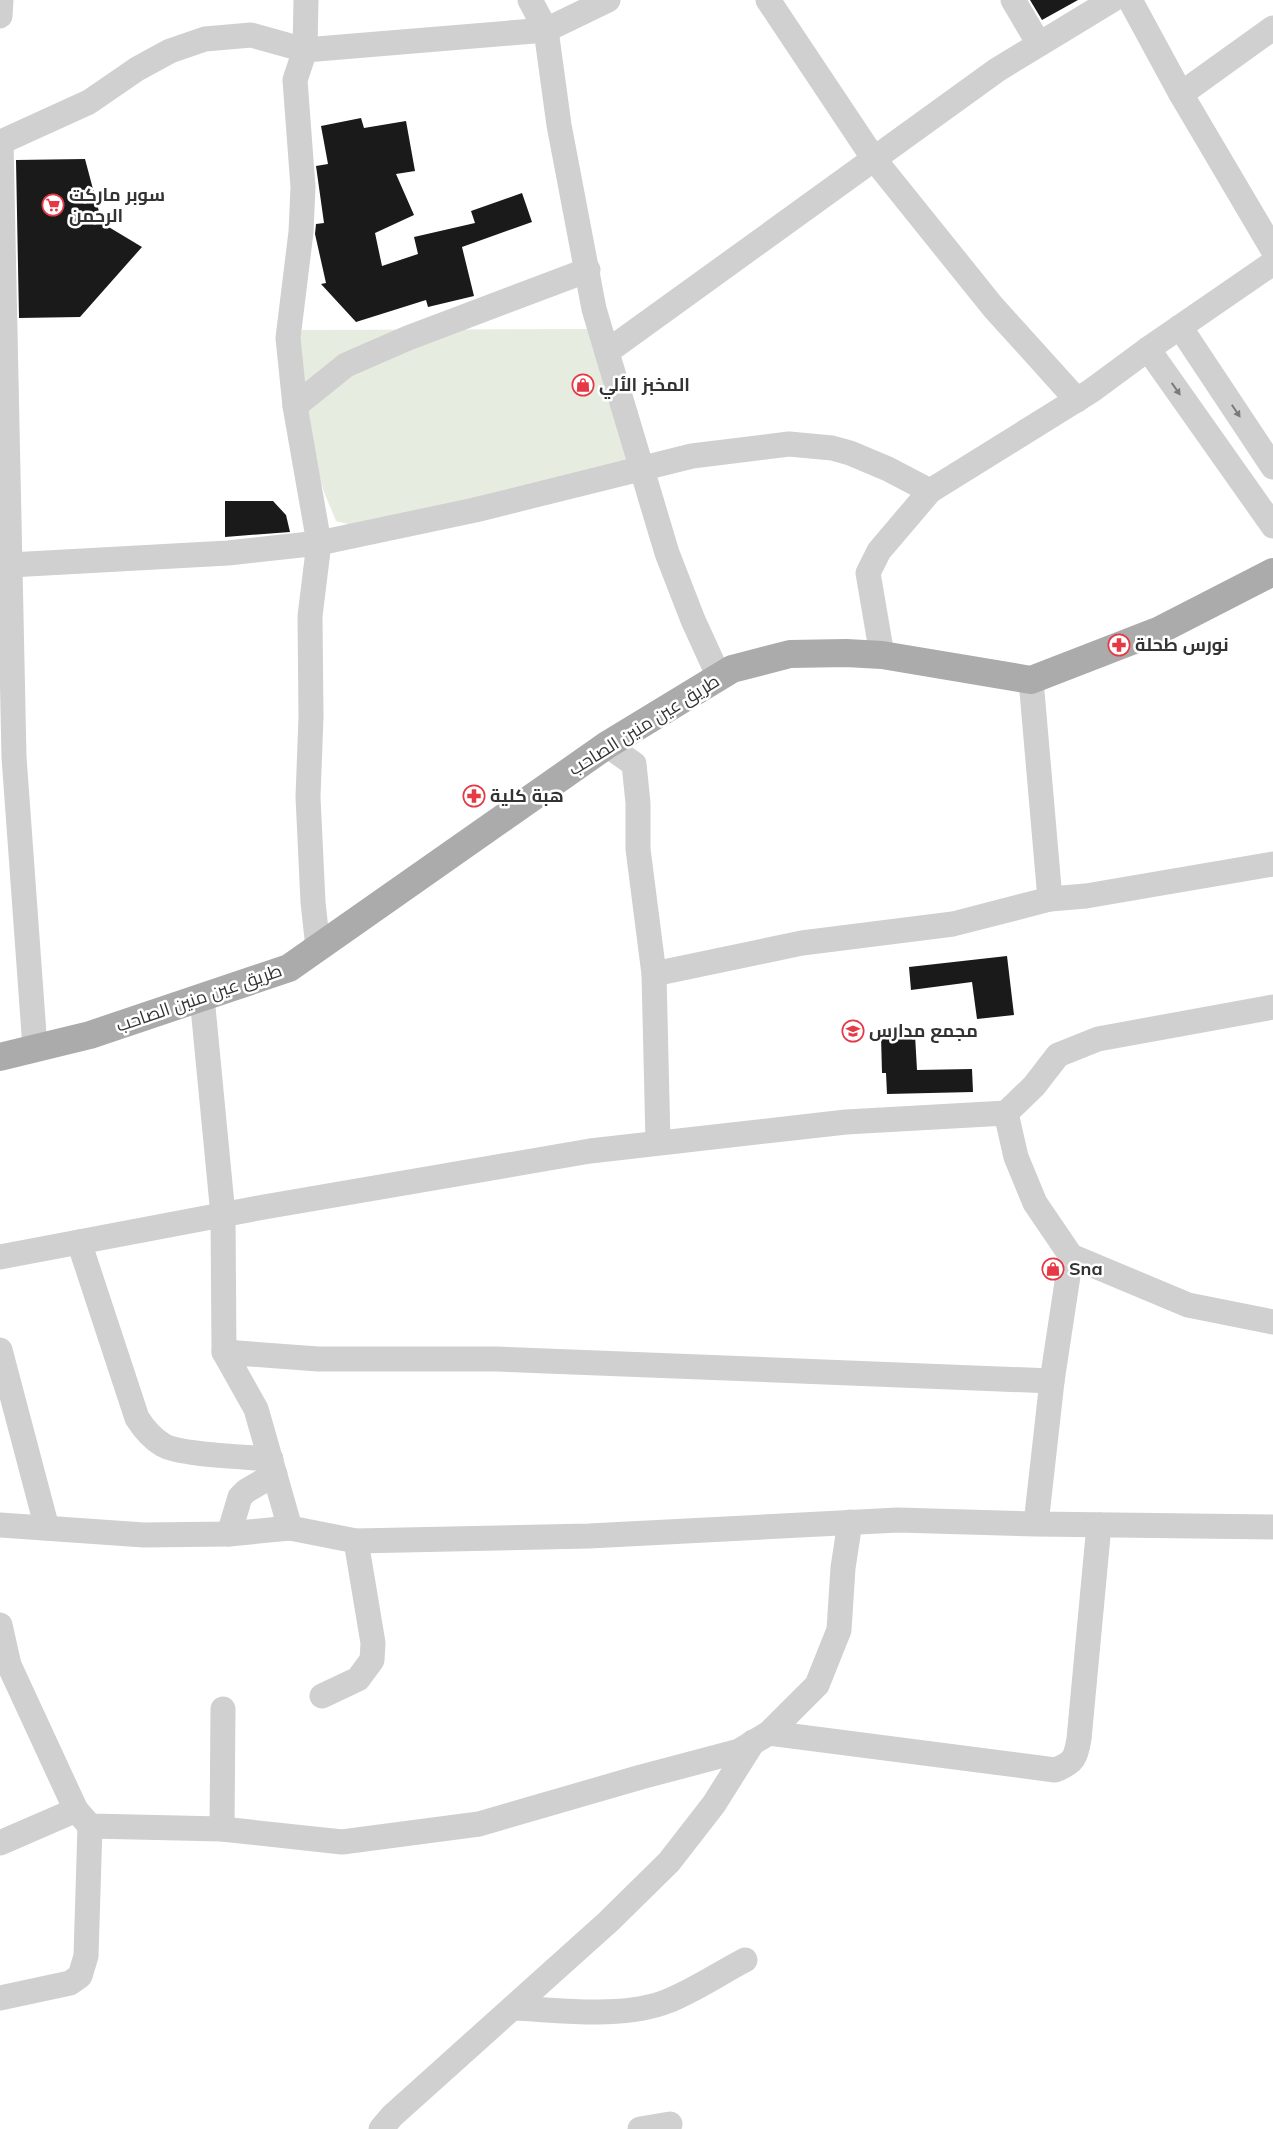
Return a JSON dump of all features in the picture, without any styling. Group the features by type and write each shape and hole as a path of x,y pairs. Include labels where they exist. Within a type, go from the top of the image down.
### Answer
{"main road":[{"path":"1031,680 1160,630 1273,572"},
{"name":"طريق عين منين الصاحب","path":"0,1057 90,1035 289,968 608,745 732,669 790,654 846,653 882,656 1031,680"}],"street":[{"path":"0,16 1,0"},
{"path":"306,0 305,50 295,80 303,187 300,242 288,338 295,406 319,542 310,616 311,717 308,797 313,902 318,948"},
{"path":"530,0 546,30 560,125 594,309 643,467 667,553 693,620 719,677"},
{"path":"1,142 90,102 137,70 170,51 205,39 250,35 305,50 546,30 608,0"},
{"path":"768,0 874,159 993,307 1077,400"},
{"path":"1013,0 1039,44"},
{"path":"608,351 997,70 1112,0"},
{"path":"1130,0 1181,94 1273,250"},
{"path":"1181,94 1273,28"},
{"path":"0,129 14,757 35,1048"},
{"path":"882,656 869,588 868,573 879,551 930,491 1077,400 1273,263"},
{"path":"295,406 346,364 408,338 588,270"},
{"path":"1180,327 1273,467"},
{"path":"1148,349 1273,526"},
{"path":"10,565 228,553 319,542 475,510 692,456 789,444 813,445 850,453 888,469 930,491"},
{"path":"1031,680 1050,898"},
{"path":"608,745 634,764 638,803 638,849 654,974 658,1142"},
{"path":"654,974 802,943 953,924 1050,898 1086,896 1273,864"},
{"path":"202,997 223,1215 224,1352 256,1409 290,1528"},
{"path":"0,1257 223,1215 590,1151 846,1122 1006,1113 1034,1086 1058,1056 1098,1039 1273,1007"},
{"path":"1006,1113 1016,1157 1035,1203 1071,1256 1188,1305 1273,1322"},
{"path":"79,1242 137,1418 145,1432 164,1446 273,1467"},
{"path":"1036,1524 1052,1381 1071,1256"},
{"path":"0,1350 47,1528"},
{"path":"224,1352 318,1359 496,1359 1052,1381"},
{"path":"229,1534 240,1497 273,1467"},
{"path":"0,1525 144,1535 229,1534 290,1528 356,1541 589,1536 898,1520 1273,1527"},
{"path":"381,2129 392,2116 608,1922 669,1862 714,1804 761,1738 817,1685 839,1630 843,1568 850,1522"},
{"path":"0,1843 83,1818 222,1829 342,1842 479,1824 738,1751 761,1738 1055,1770 1067,1766 1076,1756 1080,1739 1099,1525"},
{"path":"322,1696 358,1679 372,1660 373,1643 356,1541"},
{"path":"0,1625 9,1665 83,1818 86,1956 80,1976 70,1983 0,1998"},
{"path":"222,1829 223,1709"},
{"path":"513,2008 611,2012 643,2008 668,2001 745,1960"},
{"path":"640,2129 670,2124"}],"shaded area":[{"path":"589,329 628,460 360,527 336,521 324,492 302,413 295,347 302,330"}],"building":[{"path":"1030,0 1078,0 1042,20"},
{"path":"361,118 364,128 406,121 415,171 396,174 414,215 375,233 382,266 418,254 414,237 475,223 471,211 522,193 532,222 462,247 474,296 428,307 426,300 356,322 321,284 326,283 315,234 316,224 324,223 316,166 328,164 321,126"},
{"path":"85,159 102,223 142,247 80,317 19,318 16,160"},
{"path":"225,501 273,501 286,515 290,532 225,537"},
{"path":"1007,956 1014,1015 977,1019 972,982 911,990 909,967"},
{"path":"915,1035 917,1070 972,1069 973,1092 887,1094 886,1073 882,1073 881,1036"}],"place":[{"name":"سوبر ماركت الرحمن","path":"53,205"},
{"name":"المخبز الألي","path":"583,385"},
{"name":"نورس طحلة","path":"1119,645"},
{"name":"هبة كلية","path":"474,796"},
{"name":"مجمع مدارس","path":"853,1031"},
{"name":"Sna","path":"1053,1269"}]}
